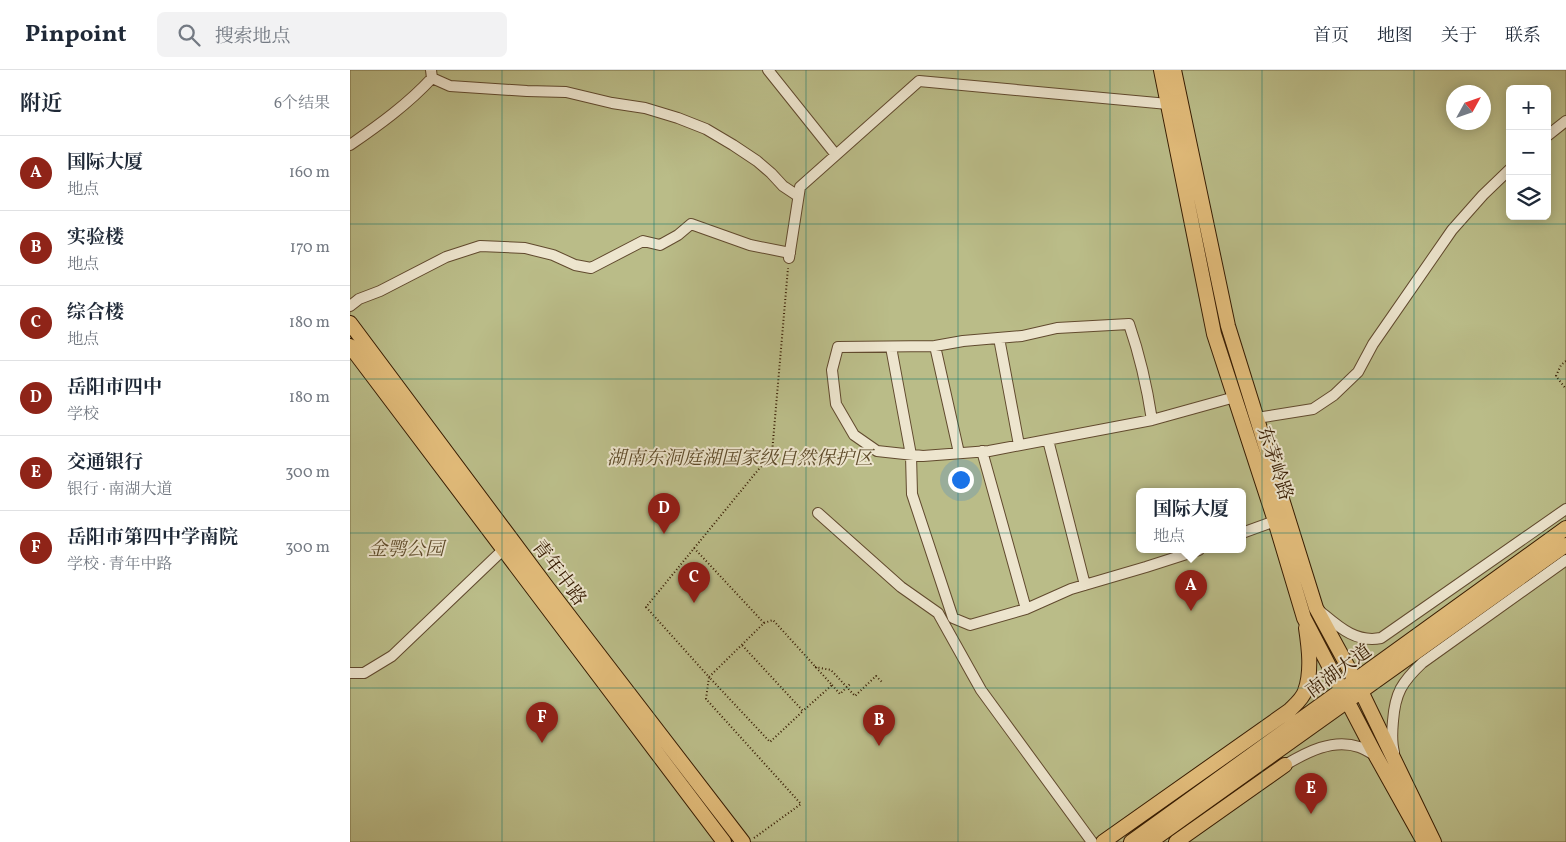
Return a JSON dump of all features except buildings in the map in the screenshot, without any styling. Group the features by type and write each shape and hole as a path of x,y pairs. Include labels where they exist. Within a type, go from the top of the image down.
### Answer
{"main road":[{"name":"东茅岭路","path":"1161,70 1214,334 1275,521 1304,618 1376,756 1424,842"},
{"name":"东茅岭路","path":"1174,70 1228,326 1316,608 1358,686 1434,842"},
{"name":"青年中路","path":"350,323 508,545 724,842"},
{"name":"青年中路","path":"350,346 743,842"},
{"name":"南湖大道","path":"1358,686 1566,528"},
{"name":"南湖大道","path":"1131,842 1566,545"},
{"path":"1103,842 1290,710 1305,693 1309,670 1304,618"},
{"name":"南湖大道","path":"1150,842 1344,696"},
{"path":"1176,842 1285,765"}],"street":[{"path":"768,70 836,154"},
{"path":"350,145 421,90 431,74 450,86 566,92 612,103 645,108 678,118 706,129 733,144 757,160 783,186 798,196"},
{"path":"350,306 359,299 380,291 446,257 480,246 525,248 553,255 575,265 591,268 643,241 660,245 678,235 691,224 750,245 789,256 800,187 919,81 1168,104"},
{"path":"1551,133 1566,121"},
{"path":"1257,418 1314,409 1334,395 1358,372 1373,344 1452,230 1483,195 1506,173"},
{"path":"1152,420 1138,350 1129,324 1057,328 1022,336 963,341 935,346 838,346 832,370 836,404 854,435 877,451 922,456 982,451 1048,440 1152,420 1234,397"},
{"path":"999,338 1018,445"},
{"path":"935,346 959,453"},
{"path":"891,347 911,454 912,494 953,618 970,625 1026,609 1071,589 1190,553"},
{"path":"1048,440 1085,585"},
{"path":"982,451 1026,609"},
{"path":"1316,608 1341,629 1357,638 1371,640 1381,638 1566,509"},
{"path":"818,513 901,588 938,612 981,690 1092,842"},
{"path":"1246,532 1275,521"},
{"path":"350,673 364,673 392,656 508,545"},
{"path":"1397,768 1391,741 1394,706 1399,690 1407,677 1422,663 1566,560"},
{"path":"1285,765 1311,750 1325,746 1358,747 1376,756"}],"path":[{"path":"789,256 772,453 646,607 770,742 832,685"},
{"path":"1566,361 1561,365 1556,376 1566,389"},
{"path":"694,548 764,623"},
{"path":"748,842 801,804 706,700 709,677 764,623 773,620 840,694 850,684"},
{"path":"741,644 803,711"},
{"path":"815,667 831,670 855,696 876,676 882,682"}],"green space":[{"name":"湖南东洞庭湖国家级自然保护区","path":"350,70 1566,70 1566,842 350,842"}],"place":[{"name":"岳阳市四中","path":"664,534"},
{"name":"综合楼","path":"694,603"},
{"name":"国际大厦","path":"1191,611"},
{"name":"岳阳市第四中学南院","path":"542,743"},
{"name":"实验楼","path":"879,746"},
{"name":"交通银行","path":"1311,814"}],"park label":[{"name":"金鹗公园","path":"406,548"}]}
